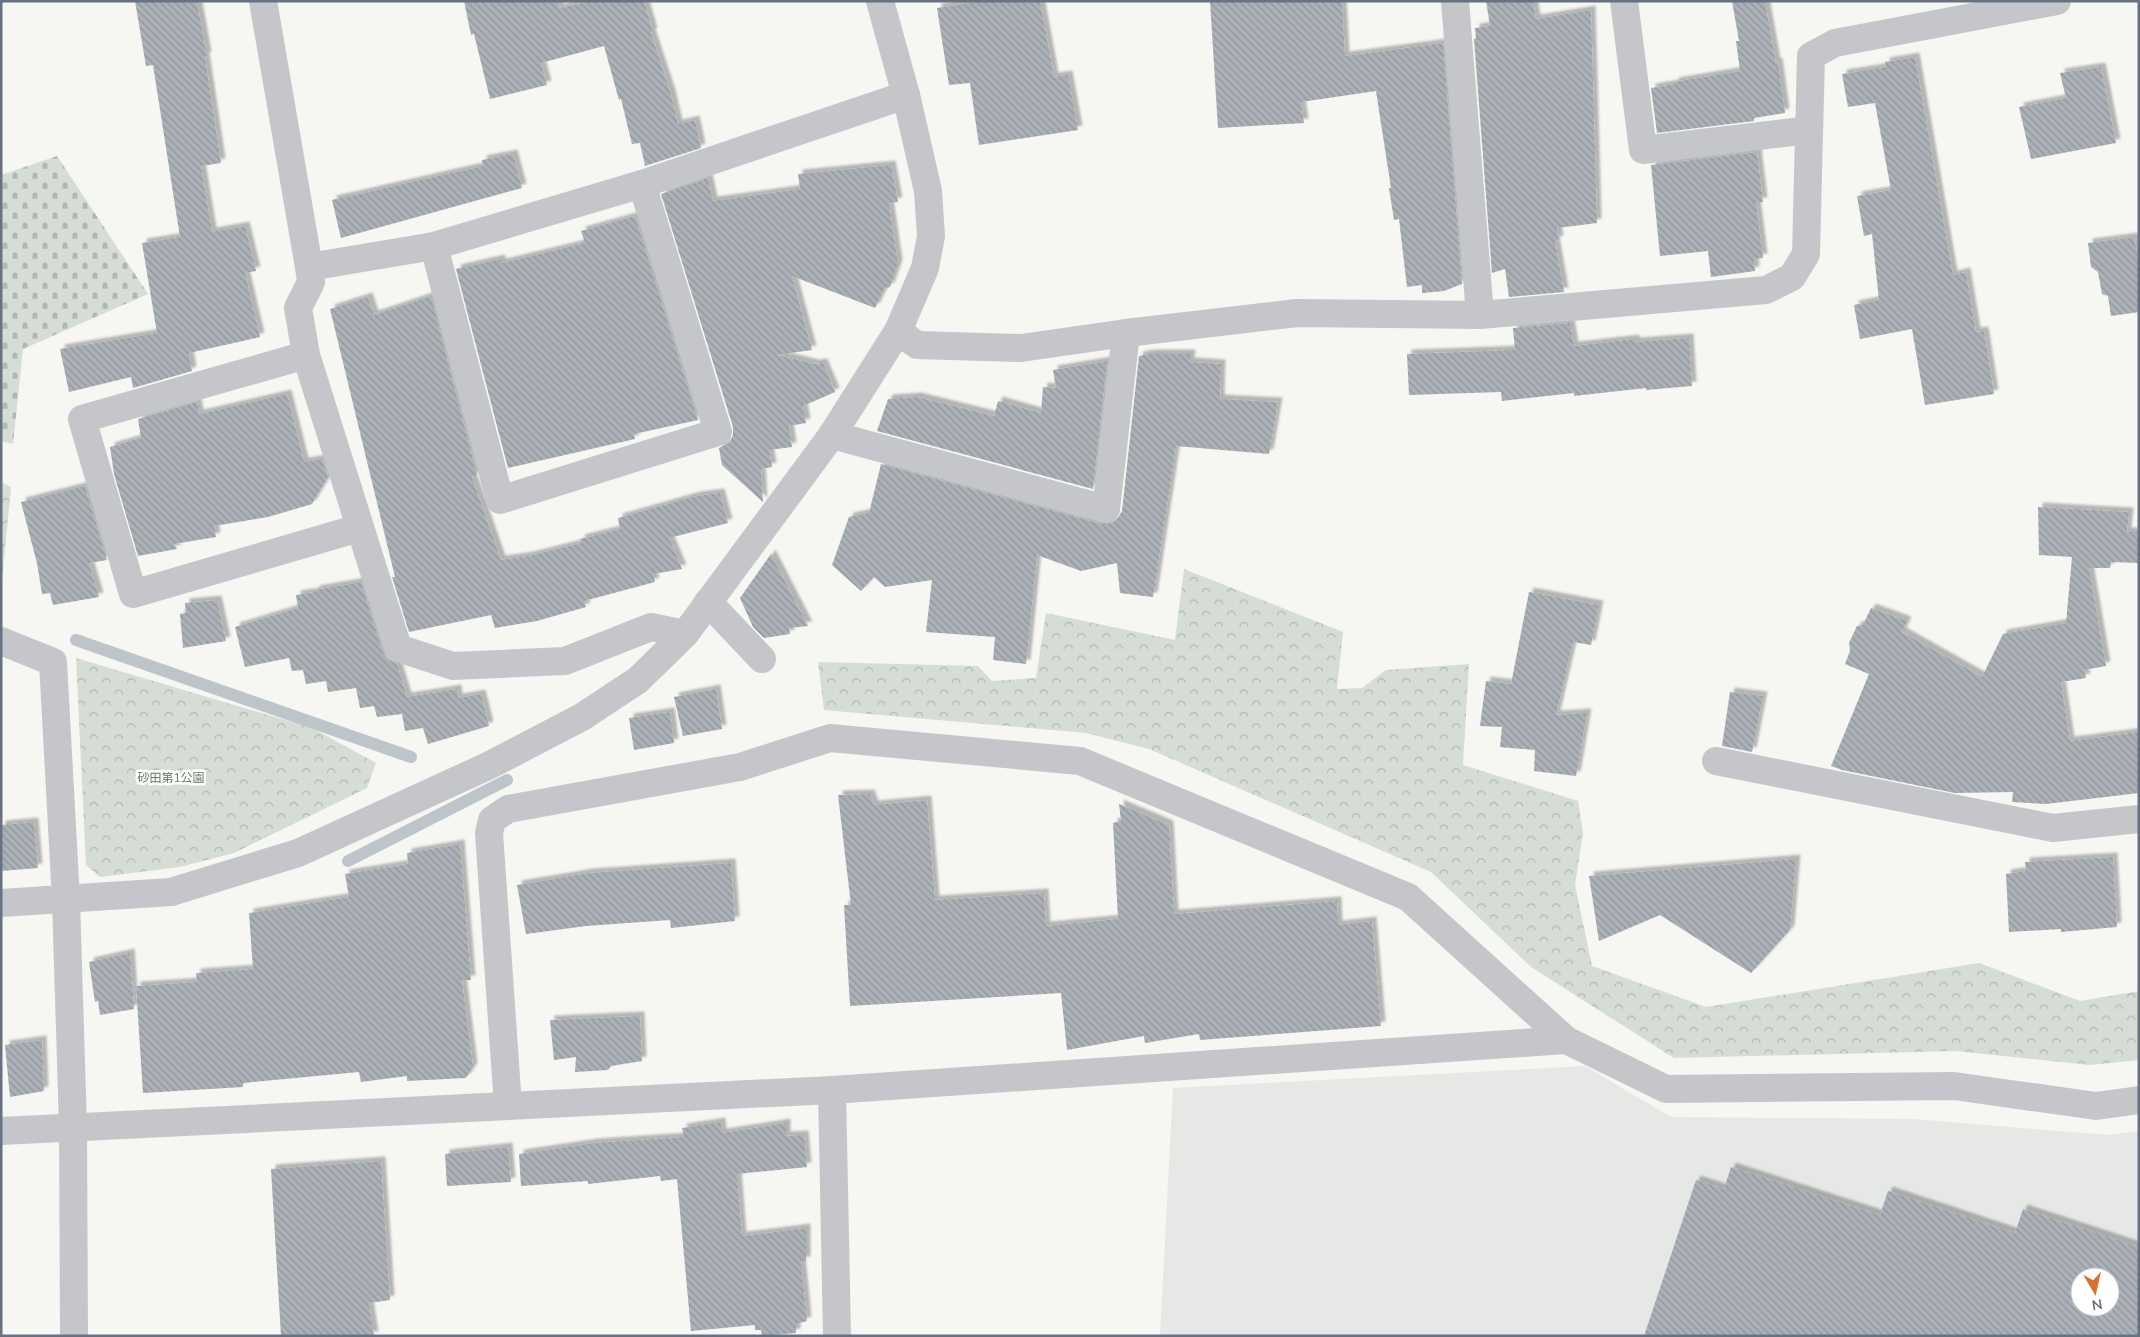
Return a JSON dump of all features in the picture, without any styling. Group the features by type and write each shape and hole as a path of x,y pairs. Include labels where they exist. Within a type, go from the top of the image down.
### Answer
{"street":[{"path":"263,1 311,282 298,308 306,355 398,648 453,666 565,661 651,627 685,634"},
{"path":"1,903 171,892 298,853 490,765 582,717 638,680 685,634 832,435 898,331 925,268 931,236 928,191 906,95 880,1"},
{"path":"1455,1 1480,315"},
{"path":"1624,1 1643,150 1809,130"},
{"path":"898,331 917,345 1021,348 1126,333 1297,313 1480,315 1766,290 1792,277 1806,254 1812,56 1835,43 2057,1"},
{"path":"309,267 434,246 642,184 906,95"},
{"path":"434,246 500,500 718,432 642,184"},
{"path":"832,435 1106,509 1126,333"},
{"path":"306,355 82,419 133,594 360,528"},
{"path":"708,602 762,659"},
{"path":"1,641 53,662 66,900 73,1127 74,1336"},
{"path":"508,1106 489,832 492,820 508,809 740,767 830,738 1080,761 1408,897 1566,1040 1666,1089 1954,1086 2096,1106 2139,1100"},
{"path":"1716,761 2053,828 2139,819"},
{"path":"1,1130 832,1090 1566,1040"},
{"path":"832,1090 837,1336"}],"shaded area":[{"path":"1585,1066 1671,1117 1914,1119 2108,1135 2139,1131 2139,1336 1160,1336 1173,1088"}],"green space":[{"path":"57,156 148,294 23,349 13,444 1,441 1,175"},
{"path":"1,482 11,487 1,591"},
{"path":"1184,569 1343,632 1337,689 1362,688 1386,670 1469,664 1463,765 1578,801 1583,833 1575,885 1592,966 1706,1007 1979,963 2080,1001 2139,991 2139,1060 2090,1065 1956,1051 1674,1058 1531,967 1431,872 1149,749 1086,733 824,710 818,662 978,666 992,681 1036,678 1046,613 1175,640"},
{"name":"砂田第1公園","path":"76,658 312,728 376,763 367,788 234,853 180,867 100,877 86,865"}],"building":[{"path":"135,1 197,1 207,56 205,57 221,163 201,166 212,232 245,226 256,271 245,273 260,337 189,353 192,371 133,388 131,377 69,392 60,349 157,333 142,243 180,237 153,65 146,66"},
{"path":"464,1 558,1 559,8 591,1 644,1 653,32 651,33 671,94 678,124 695,120 701,148 645,166 640,143 632,144 621,99 619,100 604,46 541,63 547,85 490,99 474,34 471,35"},
{"path":"980,1 1040,1 1054,77 1068,75 1078,130 979,145 970,83 949,85 937,8"},
{"path":"1210,1 1342,1 1345,56 1443,43 1462,284 1444,291 1422,293 1422,285 1407,287 1399,219 1394,220 1376,91 1301,102 1304,123 1218,128"},
{"path":"1486,1 1533,1 1536,19 1591,10 1597,223 1557,228 1559,240 1555,241 1564,292 1509,297 1505,269 1492,273 1474,39 1476,38 1475,28 1490,26"},
{"path":"1732,1 1765,1 1776,63 1778,62 1785,113 1754,118 1754,121 1657,133 1651,88 1675,84 1674,82 1740,71 1736,41 1739,41"},
{"path":"1915,57 1953,275 1966,272 1976,332 1984,331 1994,394 1925,405 1912,329 1860,339 1854,305 1879,300 1872,234 1864,236 1857,196 1891,190 1875,103 1848,107 1842,74 1886,67 1885,62"},
{"path":"2101,67 2116,143 2031,159 2019,107 2066,98 2060,73"},
{"path":"1757,152 1763,202 1756,202 1763,258 1754,259 1755,271 1711,277 1708,251 1660,256 1651,165"},
{"path":"513,154 522,188 341,238 332,200 483,166 482,160"},
{"path":"891,165 898,202 889,203 898,264 890,287 885,288 875,308 792,276 812,350 777,355 815,364 823,363 835,392 803,406 806,423 789,426 792,447 769,450 772,467 761,469 763,502 722,465 719,448 730,442 733,435 733,427 661,194 708,178 713,201 800,189 798,174"},
{"path":"635,216 698,420 634,434 635,439 508,468 456,269 500,259 502,263 585,243 581,231"},
{"path":"2134,237 2139,262 2139,312 2111,316 2108,296 2102,294 2098,272 2091,267 2088,243"},
{"path":"431,296 477,475 472,477 501,560 529,556 581,543 580,539 620,529 618,518 696,496 720,493 728,523 669,538 682,569 653,574 655,582 584,601 586,607 537,621 495,628 491,615 409,632 392,577 395,577 330,309 368,297 374,315"},
{"path":"1570,323 1574,346 1635,339 1635,342 1689,338 1692,386 1646,390 1646,388 1574,396 1574,393 1502,401 1501,392 1409,395 1407,354 1515,350 1513,328"},
{"path":"1150,354 1191,354 1190,362 1221,364 1220,399 1278,402 1269,454 1176,446 1153,597 1120,593 1117,563 1081,571 1037,555 1026,664 993,660 995,637 926,632 932,580 885,587 874,577 861,591 832,565 849,517 869,513 881,464 1102,524 1111,524 1122,511 1139,356"},
{"path":"1107,361 1093,489 877,431 888,399 917,397 994,416 998,401 1041,413 1043,387 1056,388 1053,370"},
{"path":"287,394 304,462 322,459 328,477 312,504 268,517 214,526 216,537 174,544 177,549 138,556 114,474 110,447 141,438 138,419 197,402 199,414"},
{"path":"85,486 107,560 89,563 99,597 53,605 50,593 42,594 37,563 21,502"},
{"path":"2038,507 2129,512 2127,532 2139,532 2139,563 2111,562 2110,568 2089,568 2106,666 2084,670 2086,678 2061,682 2070,741 2139,732 2139,793 2046,804 2012,802 2013,792 1955,793 1842,770 1831,766 1869,674 1845,664 1850,651 1849,643 1857,626 1863,625 1871,608 1907,621 1902,632 1982,677 2003,634 2066,623 2072,557 2039,555"},
{"path":"771,554 808,626 789,628 790,634 764,638 753,627 740,598"},
{"path":"361,582 383,653 387,659 397,664 407,697 457,689 458,698 481,694 489,726 428,744 423,728 405,731 402,714 377,717 374,706 360,708 356,688 328,692 326,681 306,684 303,670 292,671 289,658 245,667 235,627 298,608 296,595"},
{"path":"1529,592 1599,605 1591,645 1573,642 1556,715 1587,713 1576,776 1534,771 1535,750 1500,747 1502,727 1480,726 1486,681 1511,684"},
{"path":"217,600 226,641 183,648 180,614 186,613 185,603"},
{"path":"716,689 722,729 683,736 674,697"},
{"path":"1730,692 1763,696 1752,752 1722,746"},
{"path":"670,712 674,743 634,750 629,718"},
{"path":"870,794 874,805 927,800 935,900 1044,893 1046,926 1118,919 1113,823 1121,821 1119,804 1169,825 1174,914 1337,901 1338,925 1372,921 1381,1026 1200,1040 1199,1034 1145,1043 1144,1036 1067,1050 1061,993 850,1006 844,905 851,905 838,795"},
{"path":"34,822 38,868 1,871 1,825"},
{"path":"460,844 471,980 462,980 473,1067 466,1078 407,1081 407,1076 361,1082 359,1072 243,1083 243,1087 143,1093 136,986 197,982 196,973 253,969 249,913 349,897 345,874 408,864 407,853"},
{"path":"2113,857 2117,927 2061,932 2061,929 2009,932 2006,874 2026,871 2025,862"},
{"path":"1796,859 1790,930 1751,973 1660,915 1599,941 1589,876"},
{"path":"731,863 735,921 671,928 670,920 586,926 526,934 517,885 589,873"},
{"path":"130,953 134,1009 100,1015 98,1001 95,1002 89,962"},
{"path":"640,1016 642,1061 611,1066 608,1070 575,1072 576,1057 554,1060 550,1020"},
{"path":"42,1040 44,1091 10,1097 5,1045"},
{"path":"721,1122 722,1133 786,1123 786,1136 804,1135 807,1167 737,1174 742,1236 806,1228 806,1261 801,1261 807,1321 796,1324 796,1333 762,1336 761,1330 755,1330 755,1325 691,1331 677,1179 661,1181 660,1176 588,1184 588,1181 521,1186 519,1154 593,1143 684,1137 682,1128"},
{"path":"508,1147 511,1182 447,1186 445,1154"},
{"path":"381,1161 390,1300 369,1303 374,1336 281,1336 271,1169"},
{"path":"1731,1167 1880,1215 1888,1191 2015,1233 2023,1209 2139,1247 2139,1336 1644,1336 1696,1180 1724,1189"}],"waterway":[{"path":"76,640 411,757"},
{"path":"348,861 507,780"}]}
